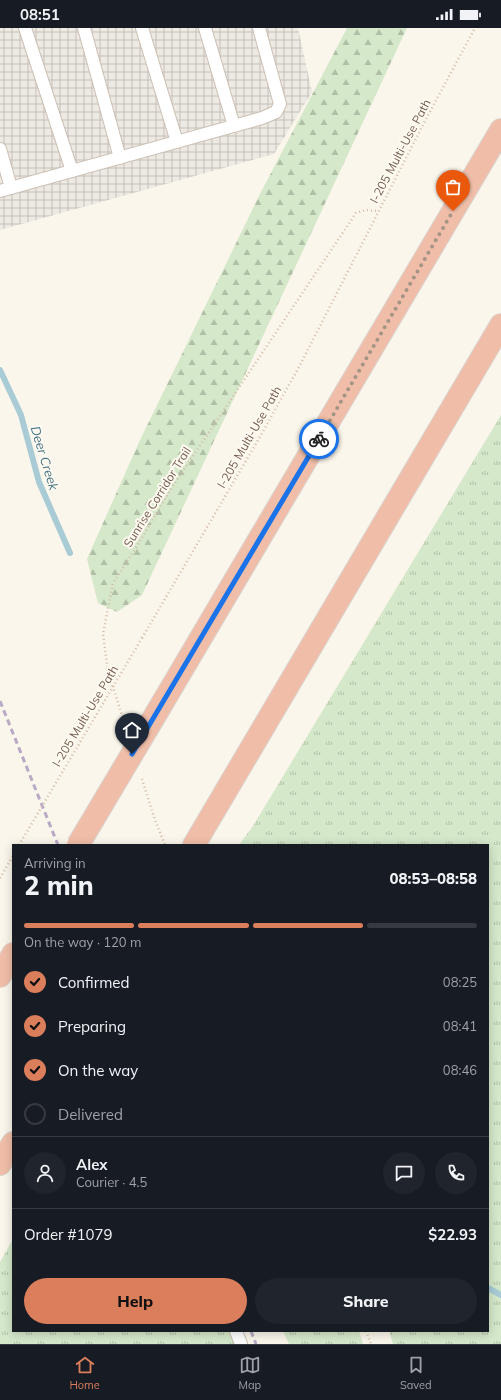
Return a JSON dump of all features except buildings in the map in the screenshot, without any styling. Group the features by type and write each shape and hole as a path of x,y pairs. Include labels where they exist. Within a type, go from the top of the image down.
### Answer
{"highway":[{"path":"79,844 501,130"},
{"path":"195,844 501,325"},
{"path":"0,976 12,956"},
{"path":"0,1164 12,1145"}],"lane":[{"path":"25,28 72,171"},
{"path":"84,28 120,158"},
{"path":"142,28 177,142"},
{"path":"205,28 234,126"},
{"path":"0,149 6,190 262,118 276,112 280,104 260,28"},
{"path":"236,1332 241,1344"}],"path":[{"name":"I-205 Multi-Use Path","path":"20,844 285,393 314,339 378,211 475,28"},
{"name":"Sunrise Corridor Trail","path":"127,731 108,671 103,634 113,583 169,492 356,213 366,210 378,211"},
{"path":"141,775 155,820 165,844"},
{"path":"0,878 12,858"},
{"path":"366,1332 372,1344"}],"shaded area":[{"path":"0,28 298,28 312,92 274,154 0,230"}],"green space":[{"path":"347,28 407,28 142,595 117,612 98,603 87,559 140,440 261,192"},
{"path":"501,415 501,1344 393,1344 389,1332 489,1332 489,844 240,844 253,826"},
{"path":"12,1241 12,1332 232,1332 237,1344 0,1344 0,1262"},
{"path":"283,1332 359,1332 363,1344 289,1344"}],"waterway":[{"name":"Deer Creek","path":"0,370 21,415 39,482 70,553"},
{"name":"Deer Creek","path":"489,1289 501,1295"}],"railway":[{"path":"0,701 58,844"},
{"path":"251,1332 256,1344"}],"way so far":[{"path":"319,439 453,211"}],"route":[{"path":"132,754 319,439"}]}
